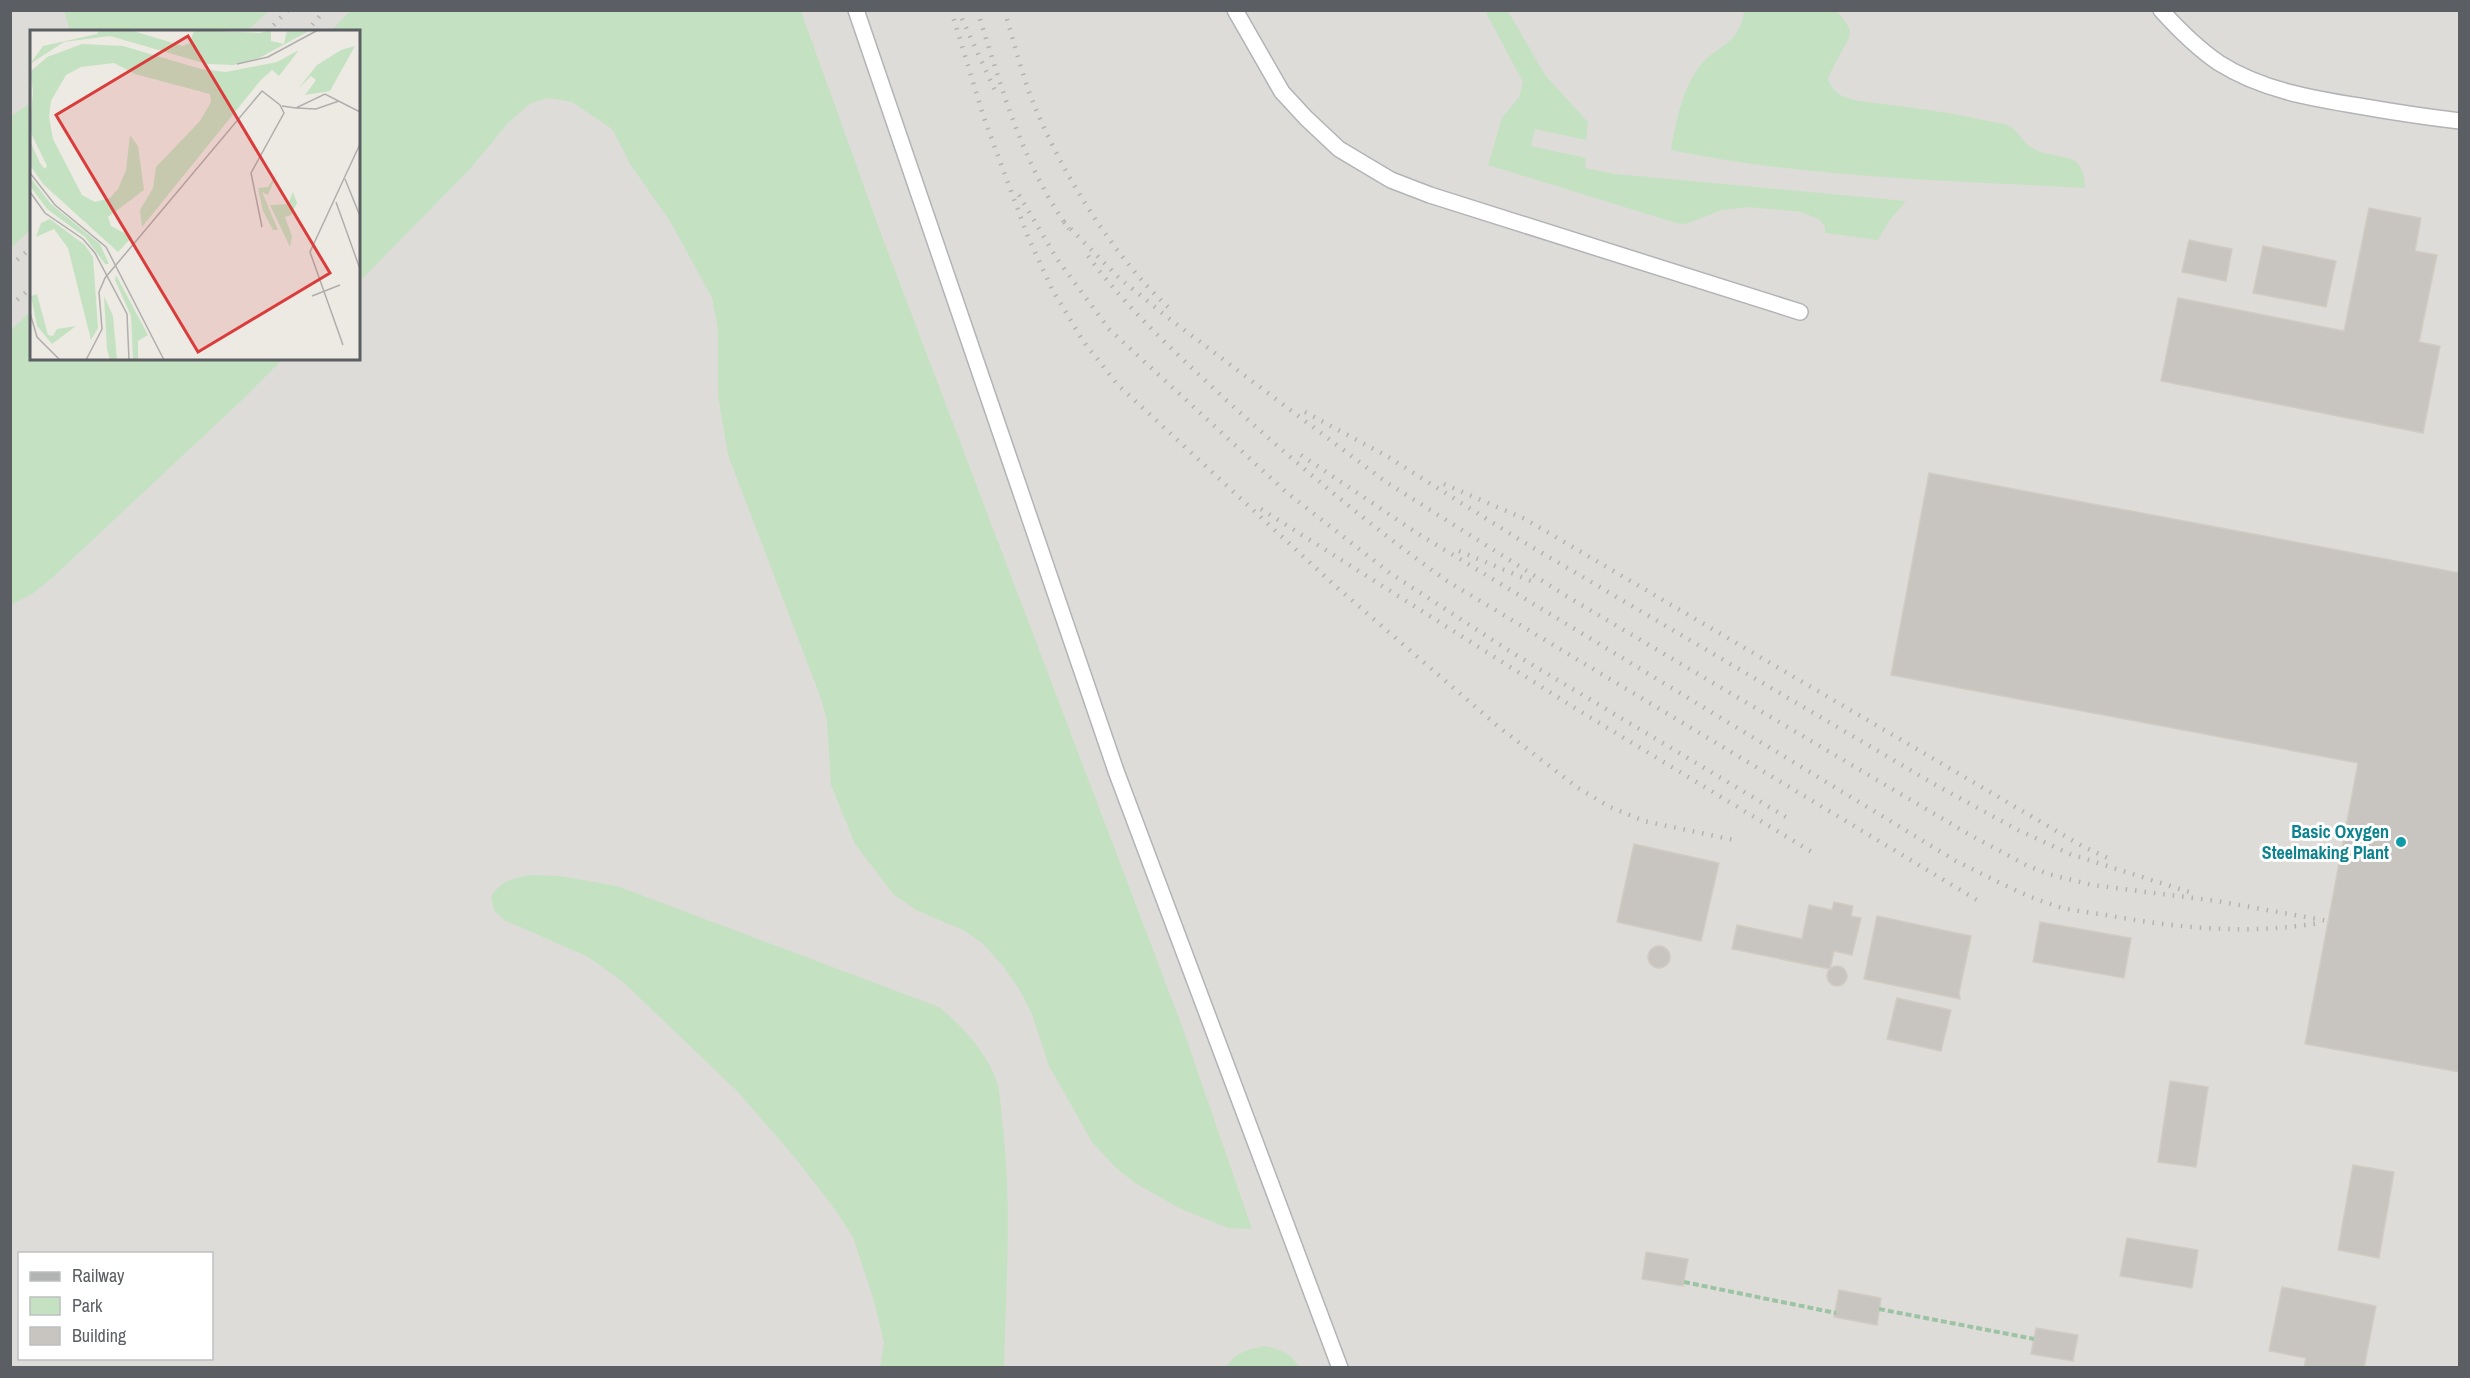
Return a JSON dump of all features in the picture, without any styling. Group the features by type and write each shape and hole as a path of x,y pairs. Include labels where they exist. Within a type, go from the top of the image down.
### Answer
{"lane":[{"path":"856,10 1116,771 1340,1368"},
{"path":"1235,10 1282,92 1339,149 1391,180 1430,195 1800,312"},
{"path":"2161,10 2182,33 2219,63 2255,82 2301,96 2460,121"}],"path":[{"path":"1684,1282 1836,1314"},
{"path":"1879,1309 2034,1340"}],"shaded area":[{"path":"11,11 2459,11 2459,1367 11,1367"}],"green space":[{"path":"64,11 269,11 248,30 70,30"},
{"path":"350,11 801,11 880,231 1182,1026 1252,1229 1228,1228 1181,1209 1135,1183 1115,1167 1092,1142 1049,1066 1032,1014 1019,989 1003,966 982,943 965,931 916,910 893,894 855,844 831,785 827,720 820,696 728,455 718,396 718,329 712,298 670,221 632,167 612,129 572,102 549,98 531,103 508,123 470,169 360,281 360,30 332,30"},
{"path":"1485,11 1508,11 1545,75 1588,122 1586,140 1535,129 1531,146 1586,158 1585,168 1615,174 1906,201 1889,221 1878,240 1825,233 1825,227 1820,220 1802,212 1748,207 1722,210 1686,224 1676,223 1488,165 1502,118 1519,97 1523,82"},
{"path":"1744,11 1837,11 1850,31 1849,38 1828,77 1835,91 1860,101 1956,115 2009,126 2034,149 2069,158 2075,162 2081,167 2085,188 1825,172 1773,167 1671,150 1680,108 1691,79 1704,61 1732,39 1742,23"},
{"path":"30,104 30,230 11,248 11,116"},
{"path":"30,312 30,360 282,360 51,579 32,594 11,605 11,330"},
{"path":"531,875 559,876 617,886 939,1007 963,1029 989,1064 996,1080 1000,1101 1006,1158 1008,1218 1004,1367 880,1367 884,1343 874,1301 853,1237 834,1208 796,1159 738,1092 622,981 588,957 504,920 494,910 491,897 499,887 513,879"},
{"path":"1265,1346 1285,1353 1293,1358 1299,1367 1226,1367 1243,1352"}],"building":[{"path":"2369,208 2421,218 2415,251 2437,255 2419,342 2440,346 2423,433 2161,381 2178,298 2344,331"},
{"path":"2189,240 2232,249 2226,281 2182,272"},
{"path":"2263,246 2336,261 2326,307 2253,293"},
{"name":"Basic Oxygen Steelmaking Plant","path":"1929,473 2460,573 2460,1072 2305,1044 2358,763 1891,675"},
{"path":"1634,844 1719,863 1701,941 1617,922"},
{"path":"1834,902 1853,906 1851,916 1861,918 1852,955 1834,951 1830,969 1732,949 1737,925 1802,939 1809,905 1832,910"},
{"path":"1877,916 1971,936 1959,993 1960,999 1864,979"},
{"path":"2040,922 2131,938 2124,978 2033,962"},
{"path":"1659,946 1667,949 1670,957 1667,965 1659,968 1651,965 1648,957 1651,949"},
{"path":"1837,966 1844,969 1847,976 1844,983 1837,986 1830,983 1827,976 1830,969"},
{"path":"1897,998 1951,1010 1941,1051 1887,1039"},
{"path":"2170,1081 2208,1087 2196,1167 2158,1162"},
{"path":"2353,1165 2394,1172 2379,1258 2338,1250"},
{"path":"2127,1238 2198,1250 2192,1288 2120,1276"},
{"path":"1646,1252 1688,1259 1683,1286 1642,1279"},
{"path":"2282,1287 2376,1306 2364,1368 2304,1368 2306,1358 2269,1351"},
{"path":"1839,1290 1881,1298 1877,1325 1834,1317"},
{"path":"2036,1328 2078,1335 2073,1361 2031,1354"}],"railway":[{"path":"269,30 288,10"},
{"path":"308,30 325,10"},
{"path":"951,10 984,118 1028,237 1052,289 1083,341 1118,385 1333,584 1500,728 1578,788 1610,807 1644,821 1739,841"},
{"path":"958,10 997,95"},
{"path":"977,10 1004,96 1025,151 1052,204 1069,229"},
{"path":"1004,10 1029,91 1058,156 1090,212 1108,238 1168,307"},
{"path":"1019,195 1057,259 1109,329 1286,492 1390,573 1511,652 1786,817"},
{"path":"1064,222 1119,278 1171,320 1386,482 1568,597 1970,835 2026,865 2048,874 2092,885 2217,901 2328,921"},
{"path":"10,266 30,249"},
{"path":"1088,256 1136,313 1224,398 1333,493 1447,581 1977,900"},
{"path":"10,306 30,289"},
{"path":"1305,412 1385,455 1520,540 1934,784 2018,830 2070,854 2189,892"},
{"path":"1301,455 1417,533 1956,861 2018,891 2043,902 2068,909 2185,926 2266,929 2319,923"},
{"path":"1444,484 1525,519 2082,846 2110,859"},
{"path":"1261,509 1578,710 1815,854"},
{"path":"1459,551 1531,581"}],"place":[{"name":"Basic Oxygen Steelmaking Plant","path":"2401,842"}]}
